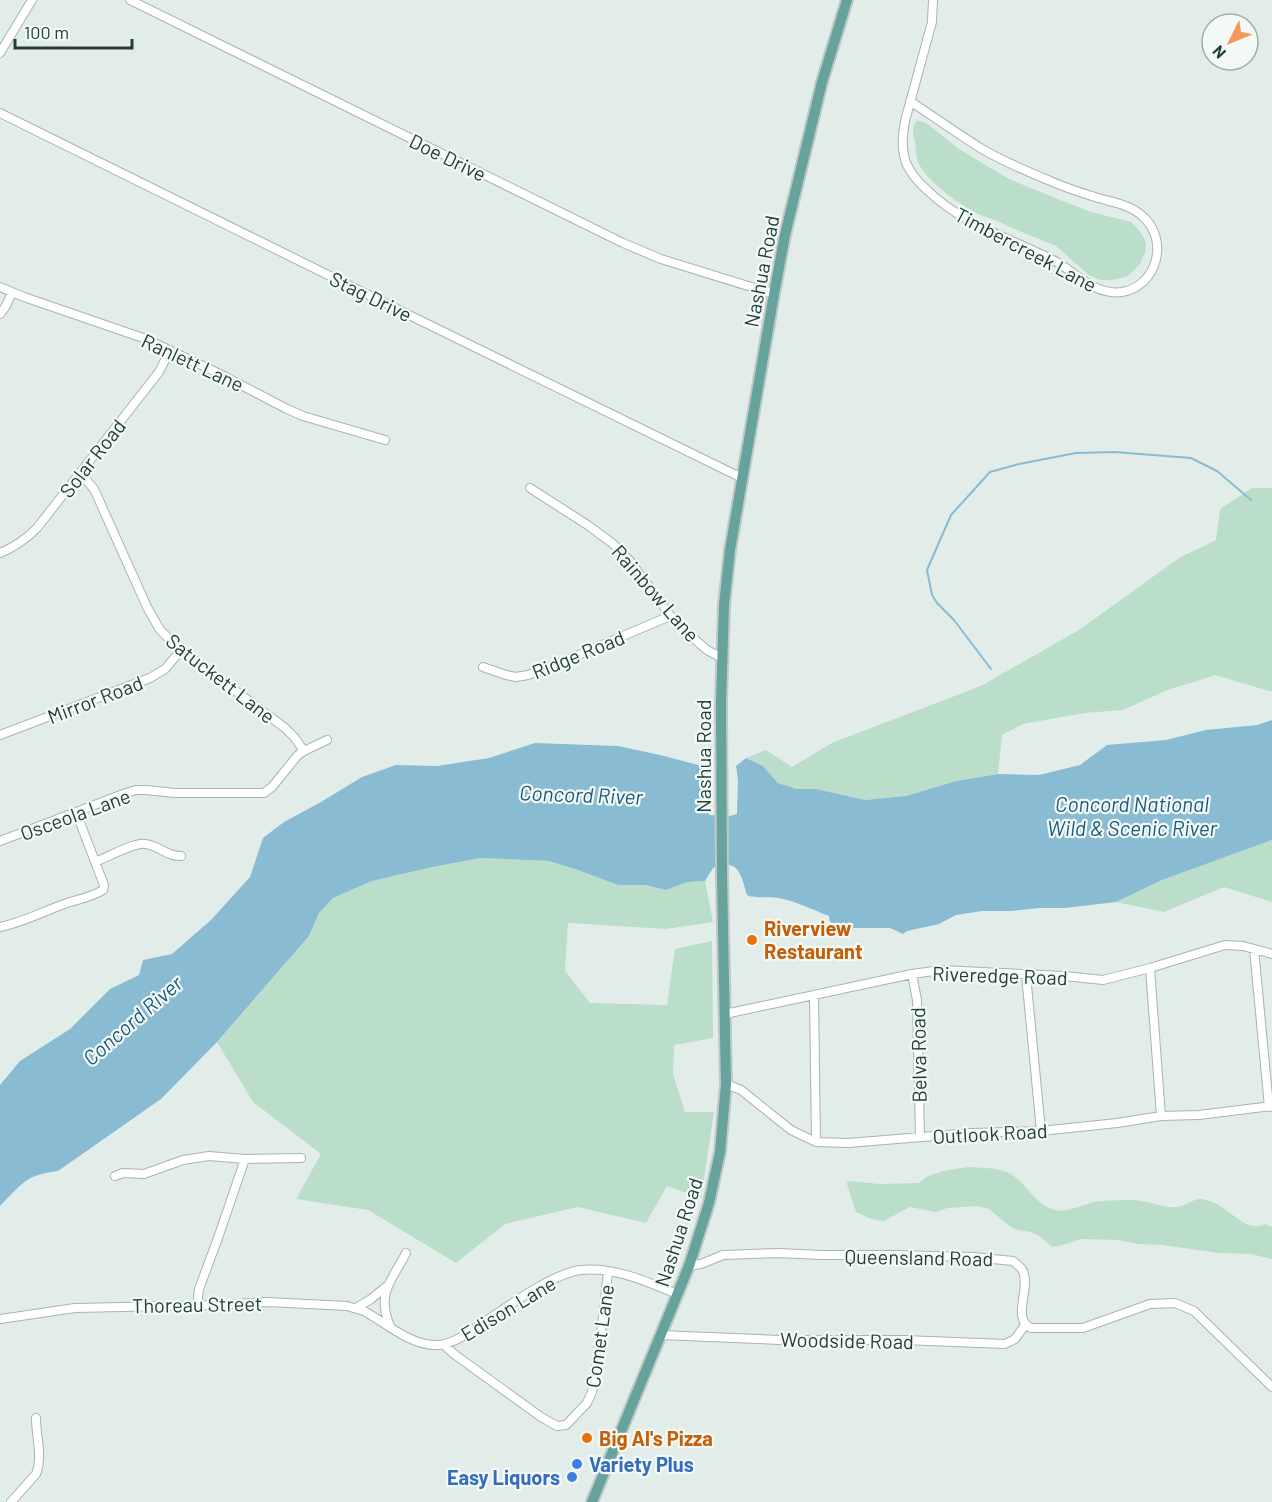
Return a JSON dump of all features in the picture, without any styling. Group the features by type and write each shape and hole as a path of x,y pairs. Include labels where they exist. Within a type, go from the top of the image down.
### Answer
{"main road":[{"name":"Nashua Road","path":"592,1502 689,1266 705,1218 717,1169 726,1084 721,703 724,605 730,550 774,294 793,201 811,122 847,0"}],"street":[{"path":"0,53 32,0"},
{"name":"Doe Drive","path":"130,0 623,243 661,259 774,294"},
{"name":"Timbercreek Lane","path":"910,101 994,155 1068,189 1138,212 1149,223 1156,236 1157,259 1151,273 1141,283 1127,290 1113,292 1098,289 1053,260 981,227 951,210 916,180 907,164 902,139 910,101 932,22 933,0"},
{"name":"Stag Drive","path":"0,113 742,478"},
{"name":"Ranlett Lane","path":"0,287 124,331 170,350 296,413 385,441"},
{"path":"0,314 12,292"},
{"name":"Solar Road","path":"0,553 15,547 30,536 159,372 170,350"},
{"name":"Satuckett Lane","path":"80,473 94,489 155,623 166,637 285,728 296,738 304,751"},
{"name":"Rainbow Lane","path":"530,488 612,543 634,567 670,616 707,650 722,658"},
{"name":"Ridge Road","path":"483,667 516,677 528,675 670,616"},
{"name":"Mirror Road","path":"0,735 150,678 165,669 181,650"},
{"path":"304,751 327,740"},
{"name":"Osceola Lane","path":"0,841 136,790 175,793 264,793 272,788 294,759 304,751"},
{"path":"0,927 21,922 64,904 96,895 103,890 104,885 76,812"},
{"path":"95,862 143,843 174,856 182,856"},
{"name":"Riveredge Road","path":"725,1014 912,974 941,970 1103,980 1225,945 1234,944 1272,954"},
{"path":"1254,949 1270,1106"},
{"path":"1150,968 1161,1116"},
{"name":"Belva Road","path":"912,974 917,1000 920,1137"},
{"path":"1026,975 1041,1131"},
{"path":"814,995 816,1142"},
{"name":"Outlook Road","path":"726,1084 741,1090 791,1130 816,1142 848,1143 1041,1131 1161,1116 1199,1115 1270,1106"},
{"path":"115,1176 123,1173 144,1174 195,1158 222,1156 246,1159 301,1158"},
{"path":"198,1306 199,1289 246,1159"},
{"path":"356,1308 387,1286 406,1253"},
{"name":"Queensland Road","path":"689,1266 723,1255 778,1253 822,1256 973,1257 1013,1261 1023,1272 1021,1320 1025,1325"},
{"name":"Edison Lane","path":"443,1344 466,1335 556,1278 581,1270 608,1272 641,1280 677,1294"},
{"name":"Comet Lane","path":"443,1344 541,1417 557,1426 563,1426 571,1421 591,1395 608,1272"},
{"path":"387,1286 385,1310 390,1326"},
{"name":"Thoreau Street","path":"0,1319 75,1308 198,1306 267,1302 338,1305 364,1311 408,1338 435,1345 443,1344"},
{"path":"1025,1325 1031,1328 1083,1328 1150,1304 1175,1303 1194,1311 1272,1387"},
{"name":"Woodside Road","path":"660,1335 780,1340 904,1340 1005,1344 1015,1339 1025,1325"},
{"path":"11,1502 33,1478 38,1469 39,1445 36,1418"}],"green space":[{"path":"917,121 929,125 959,149 1009,179 1091,212 1131,222 1138,229 1146,244 1140,264 1128,276 1101,280 1090,276 1056,246 983,216 948,195 931,180 920,166 913,132"},
{"path":"1252,488 1272,488 1272,691 1215,675 1165,691 1123,710 1084,713 1023,724 1002,735 998,774 956,781 906,796 865,800 816,789 797,789 778,783 763,766 746,758 766,750 792,767 834,742 981,686 1079,630 1179,558 1216,540 1220,509"},
{"path":"1272,840 1272,902 1224,887 1164,912 1116,902 1162,880"},
{"path":"480,858 549,861 618,885 645,885 666,890 688,882 705,881 713,922 666,929 568,923 565,971 590,1003 667,1005 675,949 712,941 713,1038 674,1045 673,1074 685,1112 714,1112 701,1198 667,1186 646,1223 578,1207 505,1224 456,1263 368,1210 296,1199 321,1154 253,1102 217,1042 309,936 319,913 333,898 372,881"},
{"path":"968,1167 1009,1173 1042,1203 1061,1211 1100,1201 1136,1200 1173,1207 1199,1199 1209,1201 1249,1225 1265,1224 1272,1227 1272,1259 1251,1254 1219,1253 1119,1240 1082,1239 1052,1247 1041,1237 1031,1232 1017,1230 989,1209 978,1206 947,1208 936,1212 910,1207 884,1221 871,1219 856,1212 846,1181 880,1184 919,1183 926,1177 943,1171"}],"water":[{"name":"Concord National Wild & Scenic River","path":"1272,720 1272,840 1162,880 1116,902 1065,908 982,911 956,915 939,924 907,931 903,934 890,928 854,928 830,922 829,916 792,901 747,895 739,873 733,866 727,865 713,868 705,881 688,882 666,890 645,885 618,885 549,861 480,858 372,881 333,898 319,913 309,936 217,1042 161,1099 58,1171 31,1178 19,1186 0,1206 0,1085 20,1061 70,1029 110,989 139,975 143,960 172,954 211,920 250,877 263,838 284,822 362,777 396,765 437,766 489,758 535,743 618,746 706,767 709,815 730,816 737,814 736,766 746,758 763,766 778,783 797,789 816,789 865,800 906,796 956,781 998,774 1039,775 1080,765 1107,745 1166,740 1206,730 1257,725"}],"waterway":[{"path":"991,669 954,620 937,603 932,595 927,570 951,515 990,472 1076,453 1115,452 1191,458 1217,471 1251,500"}],"place":[{"name":"Riverview Restaurant","path":"752,940"},
{"name":"Big Al's Pizza","path":"587,1438"},
{"name":"Variety Plus","path":"577,1464"},
{"name":"Easy Liquors","path":"572,1477"}],"water label":[{"name":"Concord River","path":"581,794"},
{"name":"Concord River","path":"132,1020"}]}
